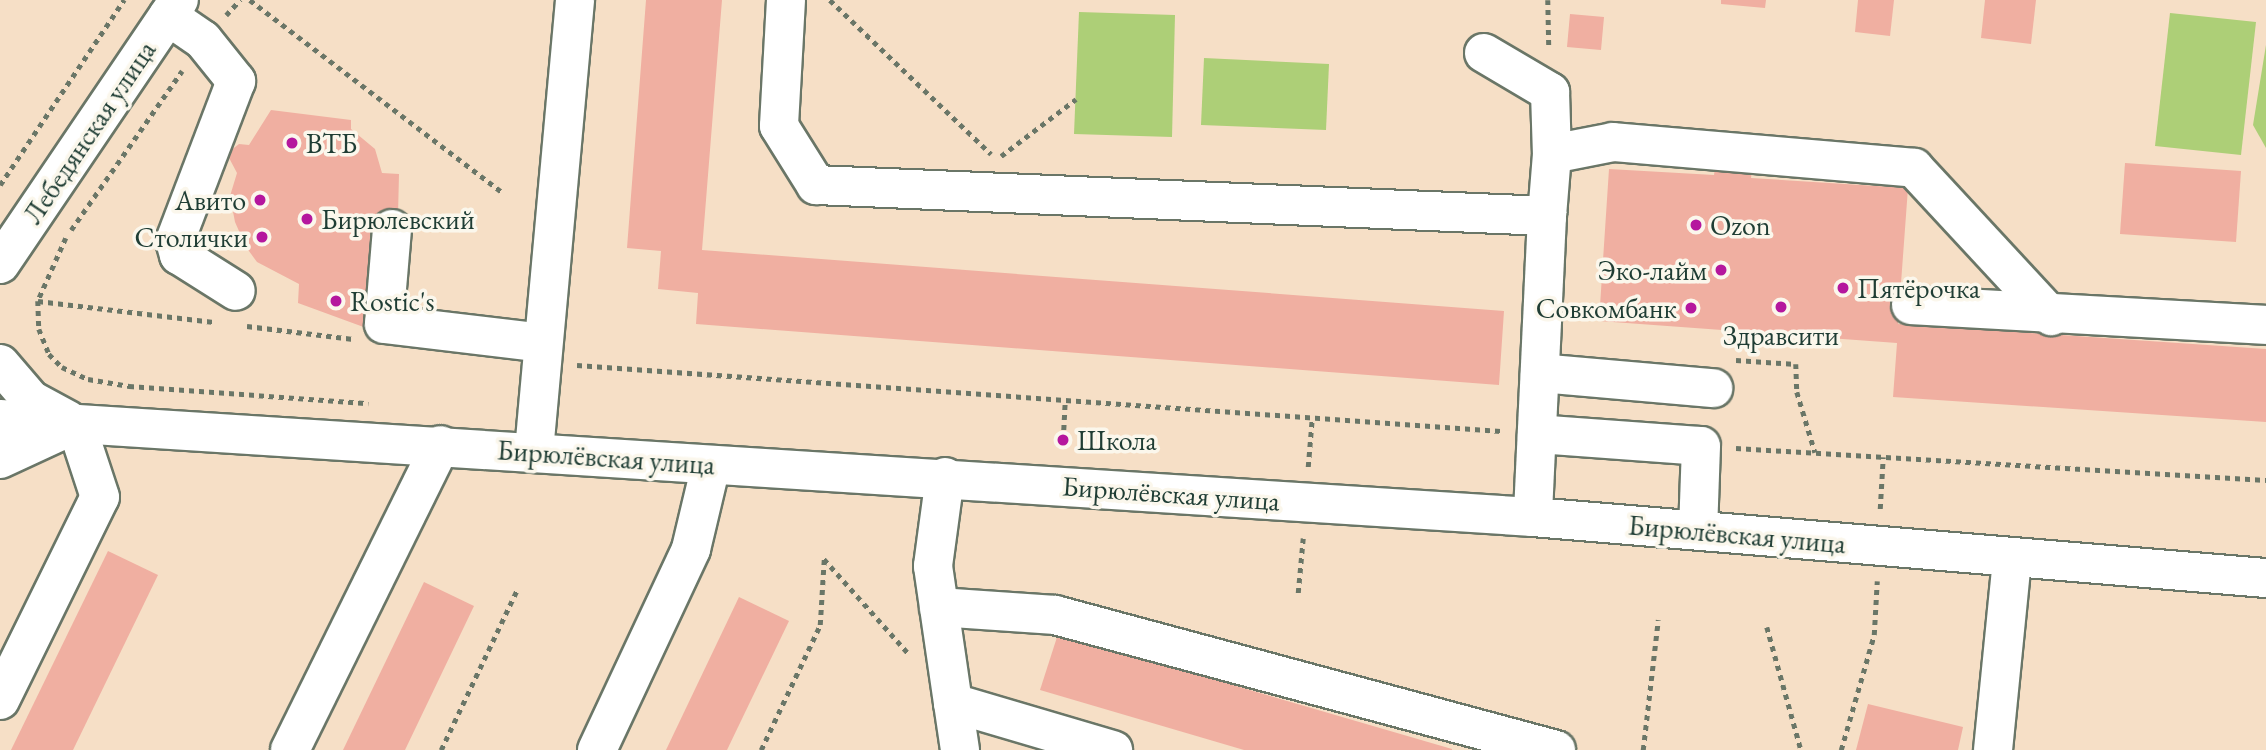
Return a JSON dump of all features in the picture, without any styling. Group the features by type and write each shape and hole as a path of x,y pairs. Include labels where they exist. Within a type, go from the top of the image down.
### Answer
{"street":[{"path":"534,451 575,0"},
{"path":"786,0 779,126 816,184 1547,216"},
{"path":"174,8 236,81 175,241 180,255 240,309"},
{"name":"Лебедянская улица","path":"0,264 174,8"},
{"path":"1484,53 1550,92 1552,154 1533,517"},
{"path":"1552,154 1613,142 1914,167 2051,316"},
{"path":"392,229 384,324 542,352"},
{"path":"1911,305 2051,316 2266,325"},
{"name":"Бирюлёвская улица","path":"0,364 31,400 76,424 534,451 711,466 945,477 1533,517 2012,559 2266,578"},
{"path":"1540,373 1713,388"},
{"path":"0,419 76,424 100,497 0,700"},
{"name":"Бирюлёвская улица","path":"0,459 76,424"},
{"path":"1537,434 1701,446 1698,530"},
{"path":"290,750 441,445"},
{"path":"597,750 691,549 711,466"},
{"path":"945,477 933,566 960,750"},
{"path":"1993,750 2012,559"},
{"path":"939,607 1055,615 1556,750"},
{"path":"953,703 1114,750"}],"path":[{"path":"0,185 124,0"},
{"path":"240,0 203,40 65,239 38,301 39,329 49,354 62,367 88,379 129,386 378,403"},
{"path":"250,0 503,193"},
{"path":"830,0 996,160 1076,99"},
{"path":"38,301 216,323"},
{"path":"240,309 367,341"},
{"path":"542,352 1065,400 1537,434"},
{"path":"1796,364 1797,392 1815,452"},
{"path":"1063,440 1065,400"},
{"path":"1701,446 2266,480"},
{"path":"1842,750 1874,635 1883,457"},
{"path":"761,750 820,625 824,559 916,662"},
{"path":"441,750 518,588"},
{"path":"1643,750 1658,620"},
{"path":"1767,627 1801,750"}],"green space":[{"path":"1079,12 1175,15 1172,137 1074,134"},
{"path":"2170,13 2256,22 2241,155 2155,146"},
{"path":"2266,45 2266,148 2253,125"},
{"path":"1204,58 1329,64 1326,130 1201,125"}],"building":[{"path":"646,0 722,0 702,250 1504,311 1499,385 696,324 698,293 658,289 661,251 627,248"},
{"path":"1721,0 1766,0 1765,8 1721,4"},
{"path":"1858,0 1894,0 1890,36 1855,32"},
{"path":"1985,0 2036,0 2031,44 1981,38"},
{"path":"1570,14 1604,17 1601,50 1567,47"},
{"name":"Бирюлевский","path":"271,110 351,120 351,129 375,149 382,173 399,174 398,215 380,214 369,329 298,303 299,284 257,262 246,247 235,222 230,196 237,173 228,156 239,144 249,145"},
{"path":"2125,163 2241,171 2236,242 2120,234"},
{"path":"1715,168 1752,170 1751,178 1908,188 1898,324 2266,349 2266,422 1893,397 1897,343 1599,321 1609,169 1714,175"},
{"path":"108,551 158,575 73,750 11,750"},
{"path":"424,582 474,606 405,750 343,750"},
{"path":"739,597 789,621 727,750 666,750"},
{"path":"1058,634 1452,750 1244,750 1040,690"},
{"path":"1868,704 1963,727 1958,750 1856,750"}],"place":[{"name":"ВТБ","path":"292,143"},
{"name":"Авито","path":"260,200"},
{"name":"Бирюлевский","path":"307,219"},
{"name":"Ozon","path":"1696,225"},
{"name":"Столички","path":"262,237"},
{"name":"Эко-лайм","path":"1721,270"},
{"name":"Пятёрочка","path":"1843,288"},
{"name":"Rostic's","path":"336,301"},
{"name":"Здравсити","path":"1781,307"},
{"name":"Совкомбанк","path":"1691,308"},
{"name":"Школа","path":"1063,440"}]}
